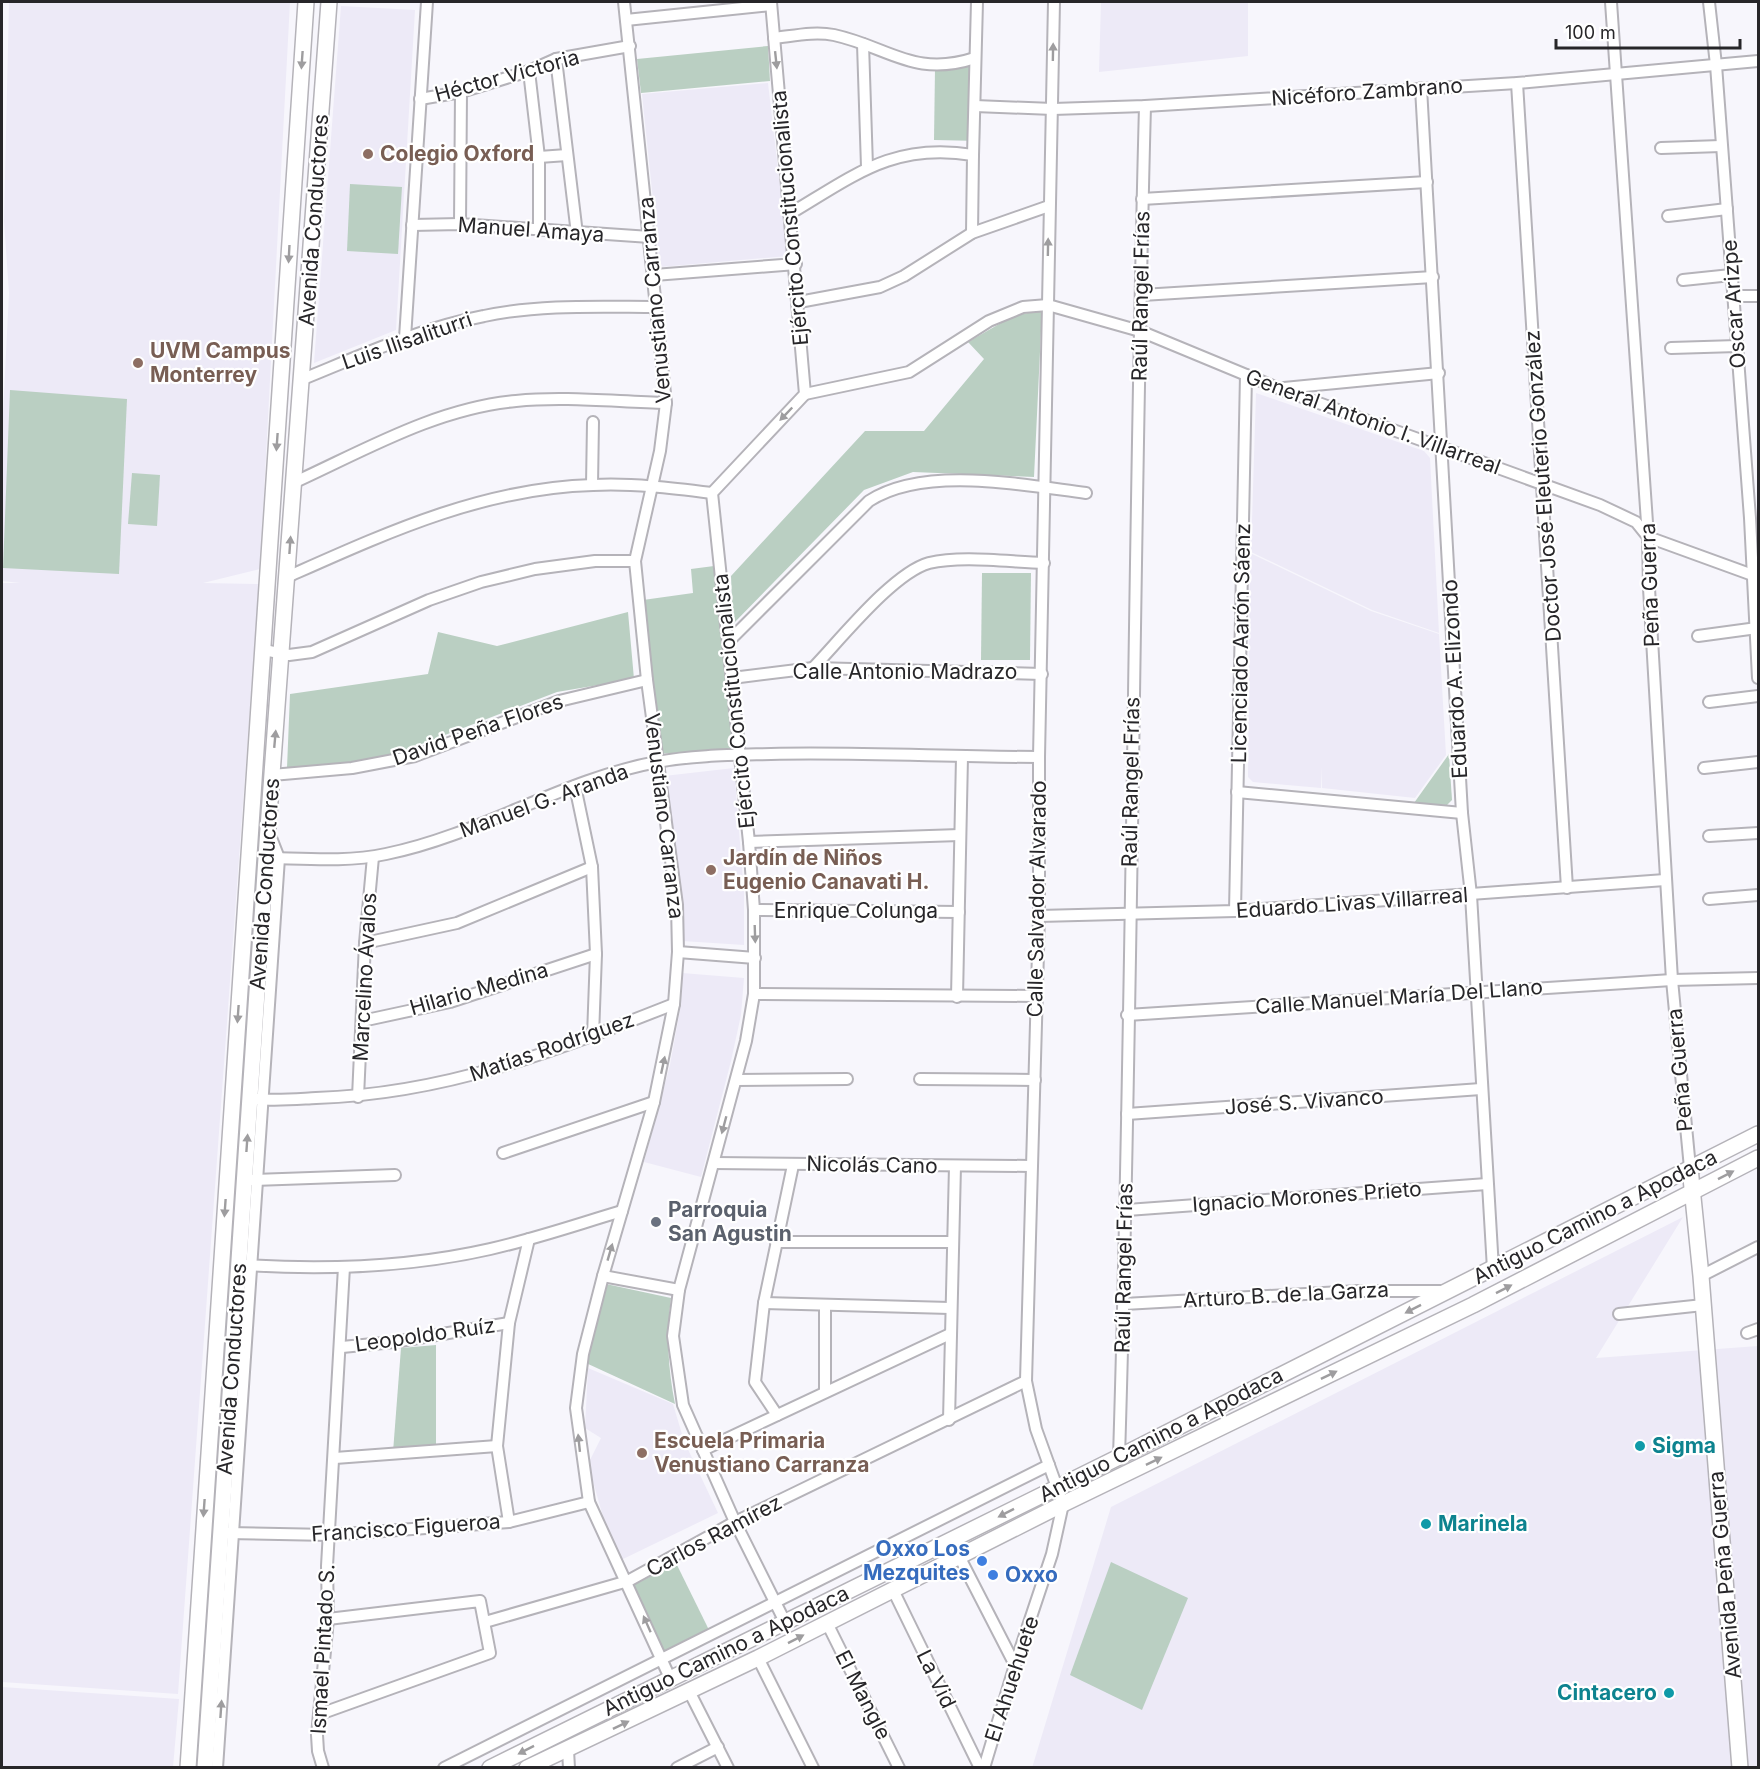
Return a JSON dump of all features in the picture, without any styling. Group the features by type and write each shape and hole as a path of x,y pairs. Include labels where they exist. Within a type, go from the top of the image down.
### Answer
{"main road":[{"name":"Avenida Conductores","path":"188,1767 306,2"},
{"name":"Avenida Conductores","path":"205,1767 226,1532 257,1099 272,858 268,828 303,379 329,2"},
{"name":"Antiguo Camino a Apodaca","path":"490,1767 1059,1487 1758,1134"},
{"path":"527,1767 568,1750 758,1658 1064,1504 1463,1310 1758,1158"},
{"name":"Avenida Peña Guerra","path":"1690,1168 1694,1192 1740,1767"},
{"path":"561,1732 568,1750"}],"street":[{"path":"405,338 427,2"},
{"name":"Venustiano Carranza","path":"624,2 666,403 636,561 647,681 675,887 678,952 674,1004 654,1102 583,1353 576,1408 589,1502 628,1581 670,1678"},
{"path":"972,233 977,2"},
{"name":"Calle Salvador Alvarado","path":"1054,2 1039,757 1039,916 1026,1381 1030,1408 1049,1465 1059,1487"},
{"name":"Peña Guerra","path":"1611,2 1648,537 1648,588 1665,880 1690,1168"},
{"name":"Oscar Arizpe","path":"1709,2 1716,65 1756,577 1758,678"},
{"path":"626,20 771,3"},
{"name":"Ejército Constitucionalista","path":"771,3 796,264 805,394"},
{"path":"774,38 825,33 927,65 949,65 975,58"},
{"path":"863,44 867,167"},
{"name":"Héctor Victoria","path":"420,99 461,92 529,71 556,59 630,46"},
{"path":"556,59 577,234"},
{"name":"Nicéforo Zambrano","path":"975,106 1053,109 1145,106 1517,83 1758,61"},
{"path":"529,71 539,157 539,230"},
{"name":"Doctor José Eleuterio González","path":"1517,83 1567,888"},
{"name":"Eduardo A. Elizondo","path":"1421,88 1439,373 1441,446 1462,813 1471,895 1493,1269"},
{"path":"460,224 461,92"},
{"name":"Raúl Rangel Frías","path":"1119,1457 1126,1210 1127,1015 1145,106"},
{"path":"1661,148 1721,146"},
{"path":"791,213 867,167 908,153 941,151 973,155"},
{"path":"539,157 567,155"},
{"path":"1142,199 1427,182"},
{"path":"799,302 866,291 890,284 972,233 1049,206"},
{"path":"1668,216 1726,209"},
{"name":"Manuel Amaya","path":"412,225 460,224 577,234 650,237"},
{"path":"654,275 796,264"},
{"path":"1683,280 1731,274"},
{"path":"1142,295 1433,277"},
{"path":"1733,296 1758,296"},
{"path":"287,578 402,526 464,505 521,492 592,485 651,486 712,493 805,394 909,372 989,321 1023,307 1048,305"},
{"name":"General Antonio I. Villarreal","path":"1048,305 1140,331 1280,389 1543,484 1630,518 1642,528 1648,537 1756,577"},
{"name":"Luis Ilisaliturri","path":"303,379 405,338 486,315 590,308 657,307"},
{"path":"1671,348 1737,346"},
{"path":"1280,389 1439,373"},
{"name":"Licenciado Aarón Sáenz","path":"1235,911 1246,375"},
{"path":"295,482 437,418 476,408 516,400 666,403"},
{"path":"592,485 593,422"},
{"path":"729,641 869,501 888,490 916,483 938,482 1044,488 1086,493"},
{"name":"Ejército Constitucionalista","path":"712,493 742,755 754,910 754,994 736,1080 679,1290 673,1324 675,1363 683,1405 735,1522 785,1622"},
{"path":"264,650 301,655 312,652 429,600 481,582 568,563 636,561"},
{"path":"813,668 893,585 915,568 946,561 1044,563"},
{"path":"1698,636 1757,628"},
{"name":"Calle Antonio Madrazo","path":"732,678 813,668 1042,674"},
{"name":"David Peña Flores","path":"272,775 352,768 415,756 559,701 647,681"},
{"path":"1709,702 1758,696"},
{"name":"Manuel G. Aranda","path":"272,858 323,860 373,857 406,849 498,818 575,786 657,762 803,753 1039,757"},
{"path":"957,997 962,757"},
{"path":"1704,768 1758,762"},
{"path":"575,786 592,867 596,954 593,1036"},
{"path":"1237,792 1462,813"},
{"path":"1709,836 1758,833"},
{"path":"749,842 960,835"},
{"name":"Marcelino Ávalos","path":"358,1097 373,857"},
{"path":"366,943 457,923 592,867"},
{"name":"Eduardo Livas Villarreal","path":"1039,916 1129,916 1235,911 1665,880"},
{"path":"1709,899 1758,895"},
{"name":"Enrique Colunga","path":"754,910 959,912"},
{"path":"678,952 755,958"},
{"name":"Hilario Medina","path":"362,1021 450,1002 596,954"},
{"name":"Calle Manuel María Del Llano","path":"1127,1015 1672,980 1758,978"},
{"path":"754,994 1035,996"},
{"name":"Matías Rodríguez","path":"257,1099 358,1097 493,1071 593,1036 674,1004"},
{"path":"920,1078 1035,1080"},
{"path":"736,1080 847,1079"},
{"name":"José S. Vivanco","path":"1127,1114 1481,1089"},
{"path":"503,1153 654,1102"},
{"name":"Nicolás Cano","path":"714,1163 1031,1166"},
{"path":"777,1415 755,1382 764,1303 793,1165"},
{"path":"949,1420 955,1166"},
{"path":"251,1180 396,1175"},
{"name":"Ignacio Morones Prieto","path":"1126,1210 1487,1184"},
{"path":"244,1265 344,1268 459,1255 530,1239 622,1211"},
{"path":"509,1522 497,1446 509,1323 530,1239"},
{"path":"776,1242 952,1242"},
{"path":"1701,1276 1758,1247"},
{"path":"342,1347 344,1268"},
{"path":"603,1276 679,1290"},
{"name":"Arturo B. de la Garza","path":"1124,1304 1359,1291 1448,1291"},
{"path":"764,1303 950,1308"},
{"path":"825,1305 825,1392"},
{"path":"1620,1314 1703,1305"},
{"name":"Leopoldo Ruíz","path":"342,1347 405,1341 509,1323"},
{"path":"1747,1333 1758,1329"},
{"path":"703,1450 950,1334"},
{"name":"Ismael Pintado S.","path":"323,1767 318,1751 328,1619 329,1535 342,1347"},
{"name":"Carlos Ramírez","path":"485,1622 628,1581 735,1522 1026,1381"},
{"path":"334,1458 497,1446"},
{"path":"444,1767 1049,1465"},
{"name":"El Ahuehuete","path":"982,1767 1052,1554 1064,1504 1059,1487"},
{"name":"Francisco Figueroa","path":"226,1532 329,1535 509,1522 589,1502"},
{"path":"217,1767 226,1532"},
{"path":"960,1558 1015,1665"},
{"name":"La Vid","path":"893,1590 982,1767"},
{"path":"320,1714 444,1672 490,1653 480,1601 328,1619"},
{"name":"El Mangle","path":"827,1623 899,1767"},
{"path":"758,1658 813,1767"},
{"path":"689,1691 729,1767"},
{"path":"677,1767 718,1748"},
{"path":"568,1750 569,1767"}],"shaded area":[{"path":"9,2 290,2 260,569 203,583 259,584 178,1694 2,1682 2,583 20,583 2,581 2,433 9,293 4,221"},
{"path":"1101,2 1248,2 1248,56 1099,72"},
{"name":"Colegio Oxford","path":"341,6 415,10 396,330 314,363"},
{"path":"768,83 788,256 660,267 642,94"},
{"path":"1256,393 1424,451 1430,458 1439,633 1372,610 1251,552"},
{"path":"1250,553 1371,611 1439,634 1446,755 1415,798 1322,788 1322,767 1321,788 1253,782 1248,777"},
{"name":"Jardín de Niños Eugenio Canavati H.","path":"734,768 744,893 744,945 682,941 683,902 664,776"},
{"path":"682,973 744,978 741,1015 701,1177 644,1162 670,1065 680,1010"},
{"path":"1683,1217 1596,1358 1758,1346 1758,1767 1032,1768 1111,1507"},
{"name":"Escuela Primaria Venustiano Carranza","path":"588,1368 673,1404 684,1441 718,1513 621,1560 606,1527 588,1464 601,1438 585,1428"},
{"path":"2,1687 179,1699 173,1767 2,1767"}],"green space":[{"path":"768,46 770,81 641,93 637,59"},
{"path":"981,66 980,141 934,140 935,69"},
{"path":"350,184 402,187 398,254 347,251"},
{"path":"1042,310 1034,477 913,472 864,490 733,624 731,576 865,431 924,431 984,359 968,342 1013,316"},
{"path":"10,390 127,399 119,574 3,568"},
{"path":"132,473 160,475 157,526 128,524"},
{"path":"714,566 733,749 657,754 643,600 693,593 691,569"},
{"path":"982,573 1031,573 1030,660 981,660"},
{"path":"628,612 634,679 557,692 380,760 287,768 290,694 428,674 438,632 497,646"},
{"path":"1449,754 1452,800 1447,805 1414,803"},
{"path":"606,1284 671,1298 668,1351 675,1404 586,1363"},
{"path":"436,1345 436,1446 393,1452 401,1348"},
{"path":"1111,1562 1188,1598 1142,1710 1070,1675"},
{"path":"676,1563 709,1630 663,1653 630,1587"}],"place":[{"name":"Colegio Oxford","path":"368,154"},
{"name":"UVM Campus Monterrey","path":"138,363"},
{"name":"Jardín de Niños Eugenio Canavati H.","path":"711,870"},
{"name":"Parroquia San Agustin","path":"656,1222"},
{"name":"Sigma","path":"1640,1446"},
{"name":"Escuela Primaria Venustiano Carranza","path":"642,1453"},
{"name":"Marinela","path":"1426,1524"},
{"name":"Oxxo Los Mezquites","path":"982,1561"},
{"name":"Oxxo","path":"993,1575"},
{"name":"Cintacero","path":"1669,1693"}]}
